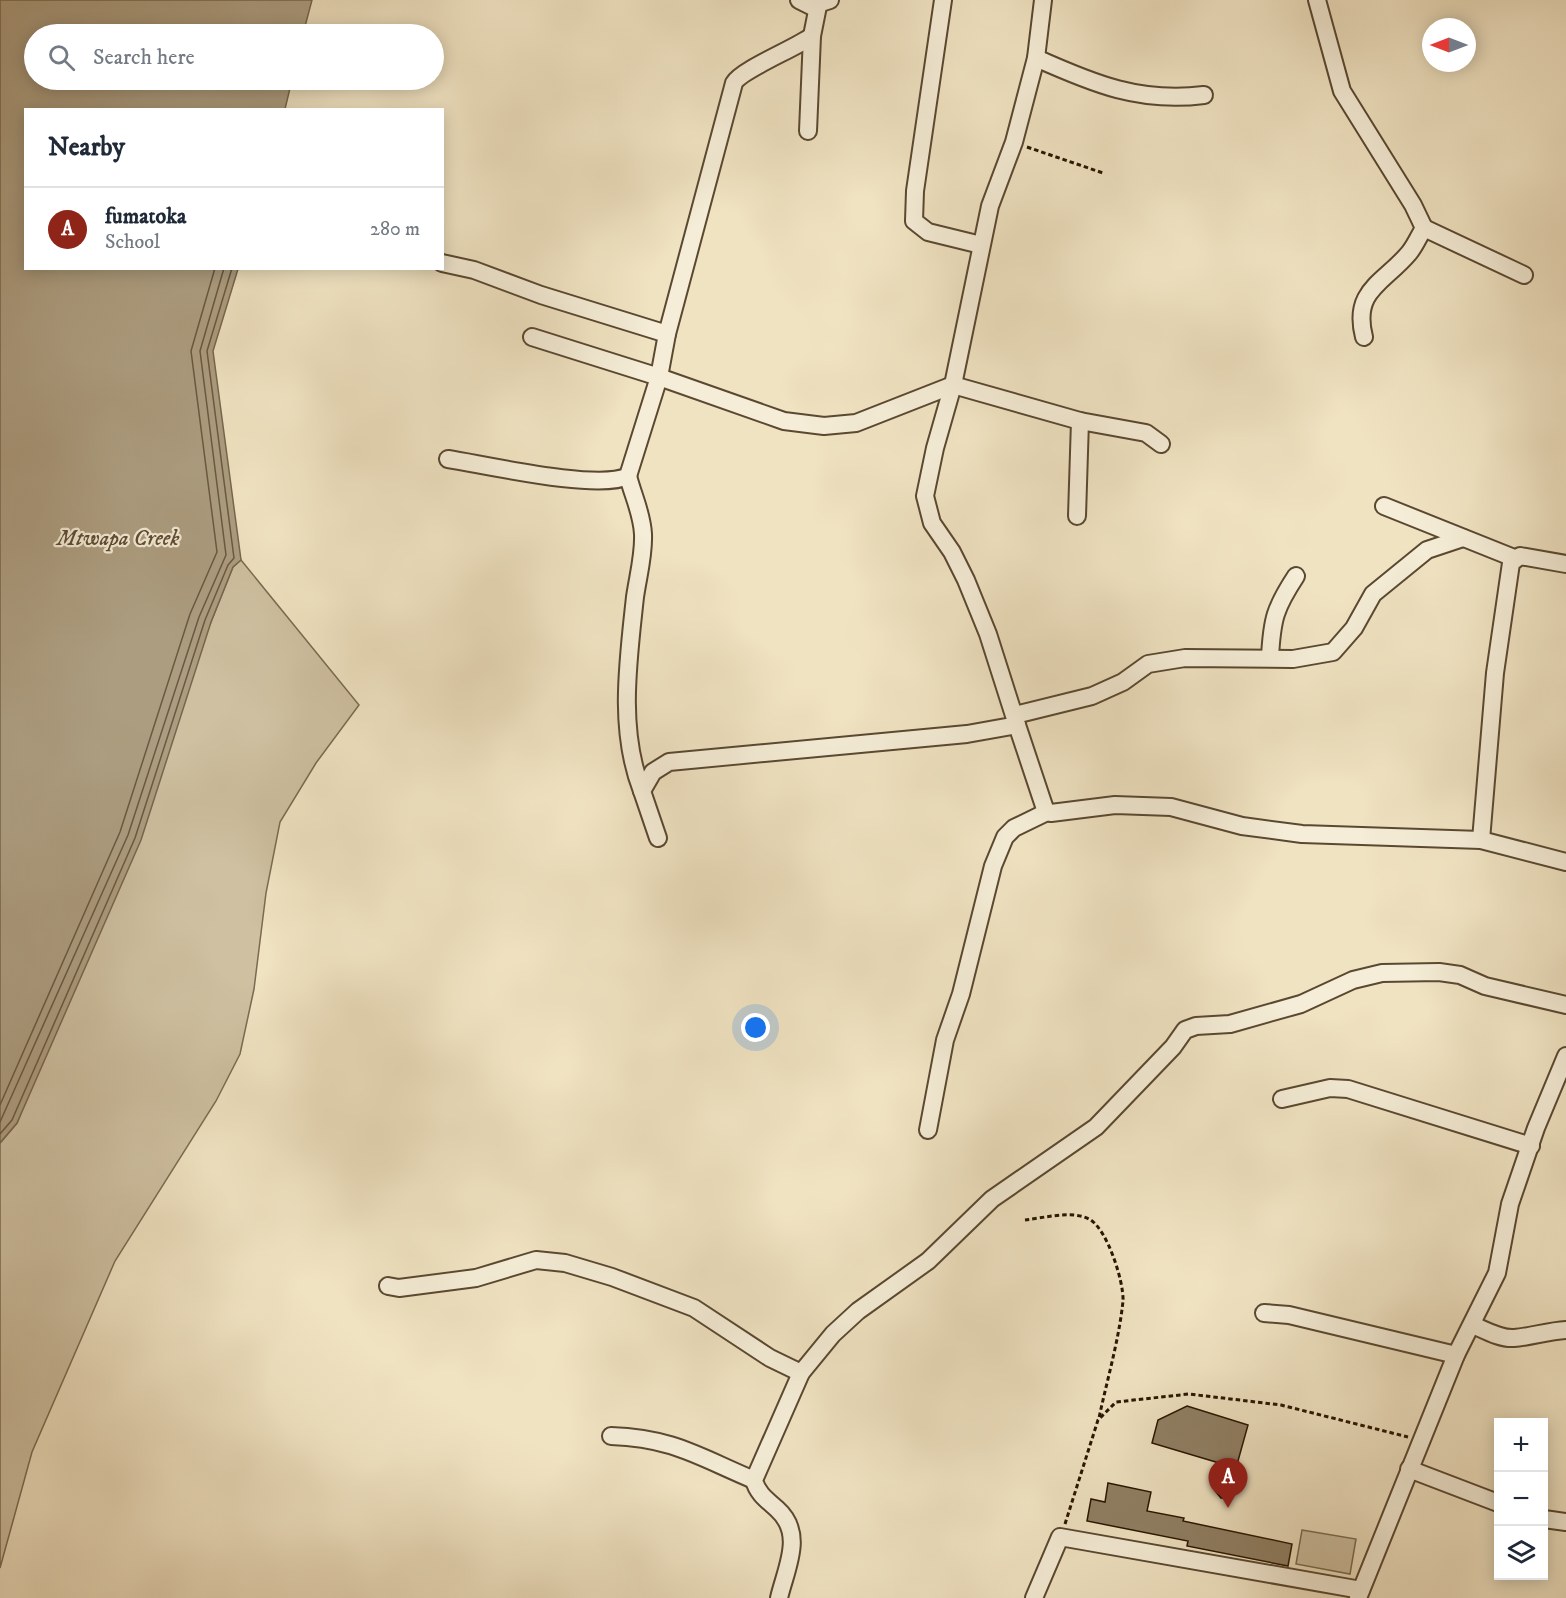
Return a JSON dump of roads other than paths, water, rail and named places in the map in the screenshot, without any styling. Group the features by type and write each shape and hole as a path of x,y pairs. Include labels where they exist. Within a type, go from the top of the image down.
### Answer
{"street":[{"path":"799,0 811,6 824,3"},
{"path":"943,0 915,191 914,221 928,232 981,245"},
{"path":"1043,0 1036,58 1014,142 990,206 953,385 926,484 928,512 966,580 1047,812"},
{"path":"1317,0 1342,91 1413,205 1424,228 1524,275"},
{"path":"808,131 812,36 824,3"},
{"path":"658,838 632,763 627,718 631,643 643,532 640,511 628,476 659,377 667,334 737,78 794,49 812,36"},
{"path":"1036,58 1087,81 1130,94 1164,99 1204,95"},
{"path":"1364,337 1359,319 1363,302 1378,282 1410,252 1424,228"},
{"path":"444,262 474,270 541,295 667,334"},
{"path":"531,337 659,377 784,421 824,426 855,423 953,385 1080,421 1146,434 1161,444"},
{"path":"1077,516 1080,421"},
{"path":"448,459 586,482 616,481 628,476"},
{"path":"1383,506 1514,558 1533,557 1566,564"},
{"path":"642,791 653,772 660,766 676,761 967,734 1092,696 1123,682 1148,664 1185,658 1293,659 1333,652 1354,628 1373,594 1427,550 1463,538"},
{"path":"1481,840 1495,673 1511,562 1514,558"},
{"path":"1270,657 1272,619 1280,600 1296,576"},
{"path":"928,1130 945,1040 961,994 993,866 1005,837 1014,828 1047,812 1115,805 1171,807 1242,826 1302,834 1481,840 1566,862"},
{"path":"754,1480 801,1373 833,1334 858,1311 928,1261 992,1199 1096,1127 1190,1027 1230,1024 1306,1002 1353,980 1382,973 1439,972 1460,975 1485,986 1566,1005"},
{"path":"1034,1598 1060,1537 1360,1594 1456,1355 1497,1273 1510,1204 1566,1056"},
{"path":"1282,1099 1330,1088 1348,1089 1531,1146"},
{"path":"388,1286 399,1288 476,1278 536,1260 557,1262 612,1277 694,1308 771,1358 801,1373"},
{"path":"1263,1313 1289,1315 1456,1355"},
{"path":"1473,1324 1501,1337 1514,1338 1566,1330"},
{"path":"611,1436 641,1437 677,1445 754,1480 759,1493 781,1512 791,1529 792,1550 779,1598"},
{"path":"1410,1469 1494,1501"},
{"path":"1548,1520 1566,1522"}],"water":[{"name":"Mtwapa Creek","path":"0,0 312,0 306,24 24,24 24,90 290,90 285,108 24,108 24,270 238,270 213,351 241,560 233,567 211,622 141,840 17,1123 0,1143"}],"place":[{"name":"fumatoka","path":"1228,1508"}]}
